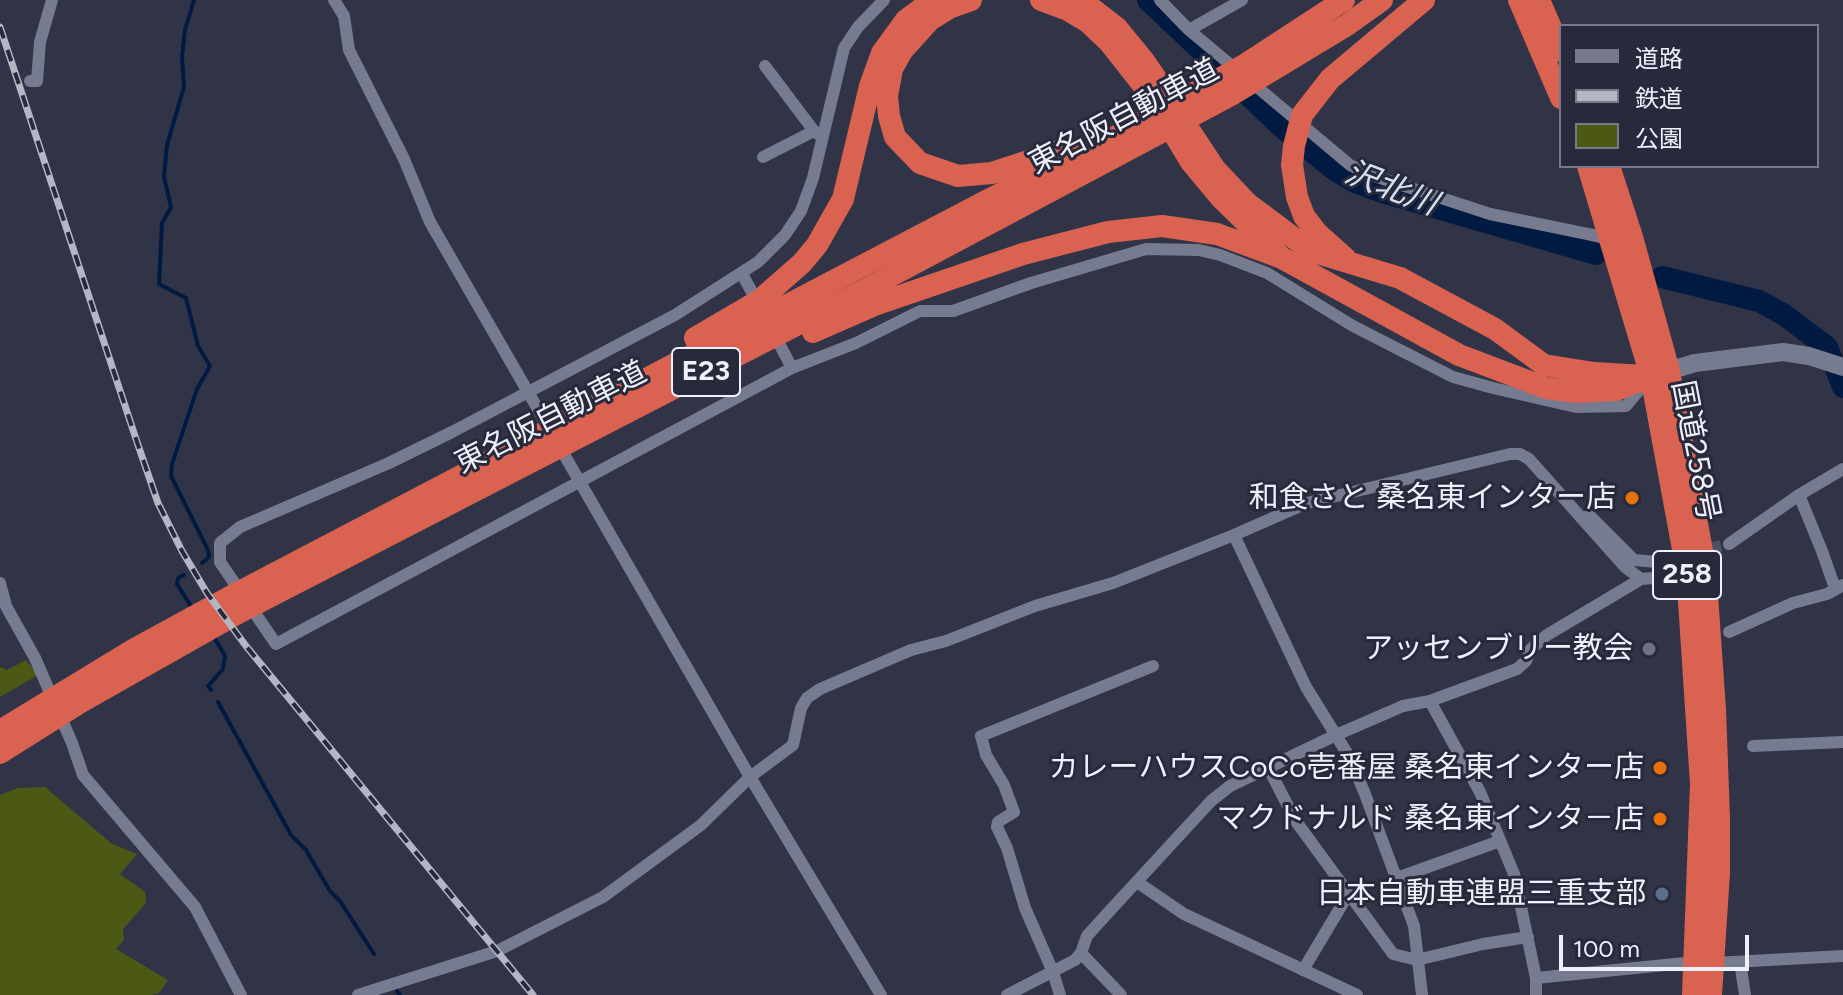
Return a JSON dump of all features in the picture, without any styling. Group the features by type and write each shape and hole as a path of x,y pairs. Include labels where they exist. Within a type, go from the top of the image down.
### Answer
{"highway":[{"path":"497,459 519,441 760,300 817,245 843,199 870,86 882,53 906,20 933,0"},
{"path":"971,0 951,7 930,20 902,51 892,69 887,96 895,137 920,163 958,176 992,173 1072,147 1273,37 1300,29"},
{"path":"1041,0 1088,22 1109,42 1150,94 1191,162 1221,198 1282,258"},
{"path":"1081,0 1117,28 1144,61 1215,169 1247,203 1311,251 1400,278 1495,329 1544,365 1594,373 1660,373"},
{"name":"東名阪自動車道","path":"0,753 14,729 133,650 976,206 1111,139 1246,64 1344,0"},
{"name":"東名阪自動車道","path":"14,729 142,667 240,612 854,296 1231,95 1347,25 1382,0"},
{"path":"1352,264 1317,233 1304,216 1297,197 1292,165 1302,115 1330,79 1424,0"},
{"path":"1519,0 1559,93"},
{"path":"1539,0 1559,46"},
{"name":"国道258号","path":"1589,168 1660,373"},
{"name":"国道258号","path":"1610,168 1632,237 1660,373 1714,682 1719,873 1704,963 1693,995"},
{"path":"554,451 599,438 818,329 877,304 1023,254 1122,231 1162,226 1217,234 1282,258 1459,355 1546,388 1577,392 1616,390 1660,373"},
{"name":"国道258号","path":"1704,963 1711,995"}],"street":[{"path":"30,81 37,81 40,42 52,0"},
{"path":"334,0 344,16 349,50 404,159 430,222 750,777 881,995"},
{"path":"884,0 858,27 844,48 818,134 813,178 801,211 778,242 742,274 675,315 389,463 240,527 220,543 220,562 276,644 792,368 856,343 920,311 953,311 1122,254 1170,248 1220,255 1267,273 1353,326 1453,377 1576,407 1626,406 1660,373 1695,363 1753,354 1783,352 1809,356 1843,367"},
{"path":"1160,0 1189,30 1307,131 1360,170 1490,214 1612,239"},
{"path":"1189,30 1242,0"},
{"path":"765,66 818,134"},
{"path":"763,157 818,134"},
{"path":"742,274 792,368"},
{"path":"358,995 497,951 603,897 701,825 750,777 793,745 801,708 807,698 820,689 911,650 946,641 1035,606 1113,583 1307,503 1520,454 1529,459 1625,567 1641,579"},
{"path":"1729,544 1799,495 1843,469"},
{"path":"1729,632 1793,603 1827,594 1839,586 1799,495"},
{"path":"1581,518 1590,516 1634,560 1657,562"},
{"path":"1234,535 1306,687 1336,735 1365,794 1414,926 1422,995"},
{"path":"1007,995 1068,966 1081,953 1087,936 1211,801 1230,786 1403,706 1430,701 1517,669 1526,661 1531,649 1547,635 1641,579 1666,577 1696,569"},
{"path":"0,583 6,606 35,658 83,775 195,907 241,995"},
{"path":"1060,995 997,827 998,822 1014,812 1004,785 986,755 981,736 1153,666"},
{"path":"1430,701 1480,792 1514,874 1536,978 1536,995"},
{"path":"1753,746 1843,742"},
{"path":"1269,769 1295,820 1393,954 1417,960 1528,937"},
{"path":"1397,878 1500,841"},
{"path":"1137,882 1184,914 1357,995"},
{"path":"1303,970 1349,893"},
{"path":"1081,953 1121,995"},
{"path":"1536,978 1704,963 1843,956"},
{"path":"1740,962 1745,995"}],"green space":[{"path":"26,660 38,675 0,697 0,667 7,670"},
{"path":"45,787 112,844 137,854 120,874 145,892 146,903 123,929 124,940 116,949 168,980 159,993 0,995 0,795 18,788"}],"waterway":[{"path":"194,0 185,30 182,57 184,87 167,145 164,177 171,207 162,223 159,284 186,298 198,346 210,366 197,389 172,464 171,476 208,550 209,557 202,563"},
{"name":"沢北川","path":"1148,0 1284,129 1336,171 1357,183 1596,254"},
{"name":"沢北川","path":"1662,277 1759,301 1783,314 1827,347 1843,387"},
{"path":"184,575 178,578 177,584 192,608"},
{"path":"211,690 208,686 223,669 225,656 212,634"},
{"path":"218,702 291,835 306,850 374,954"},
{"path":"397,991 400,995"}],"tunnel":[{"path":"1657,562 1729,544"}],"railway":[{"path":"0,27 158,503 182,551 207,593 246,646 533,995"}],"place":[{"name":"和食さと 桑名東インター店","path":"1632,498"},
{"name":"アッセンブリー教会","path":"1649,649"},
{"name":"カレーハウスCoCo壱番屋 桑名東インター店","path":"1660,768"},
{"name":"マクドナルド 桑名東インタ－店","path":"1660,819"},
{"name":"日本自動車連盟三重支部","path":"1662,894"}]}
